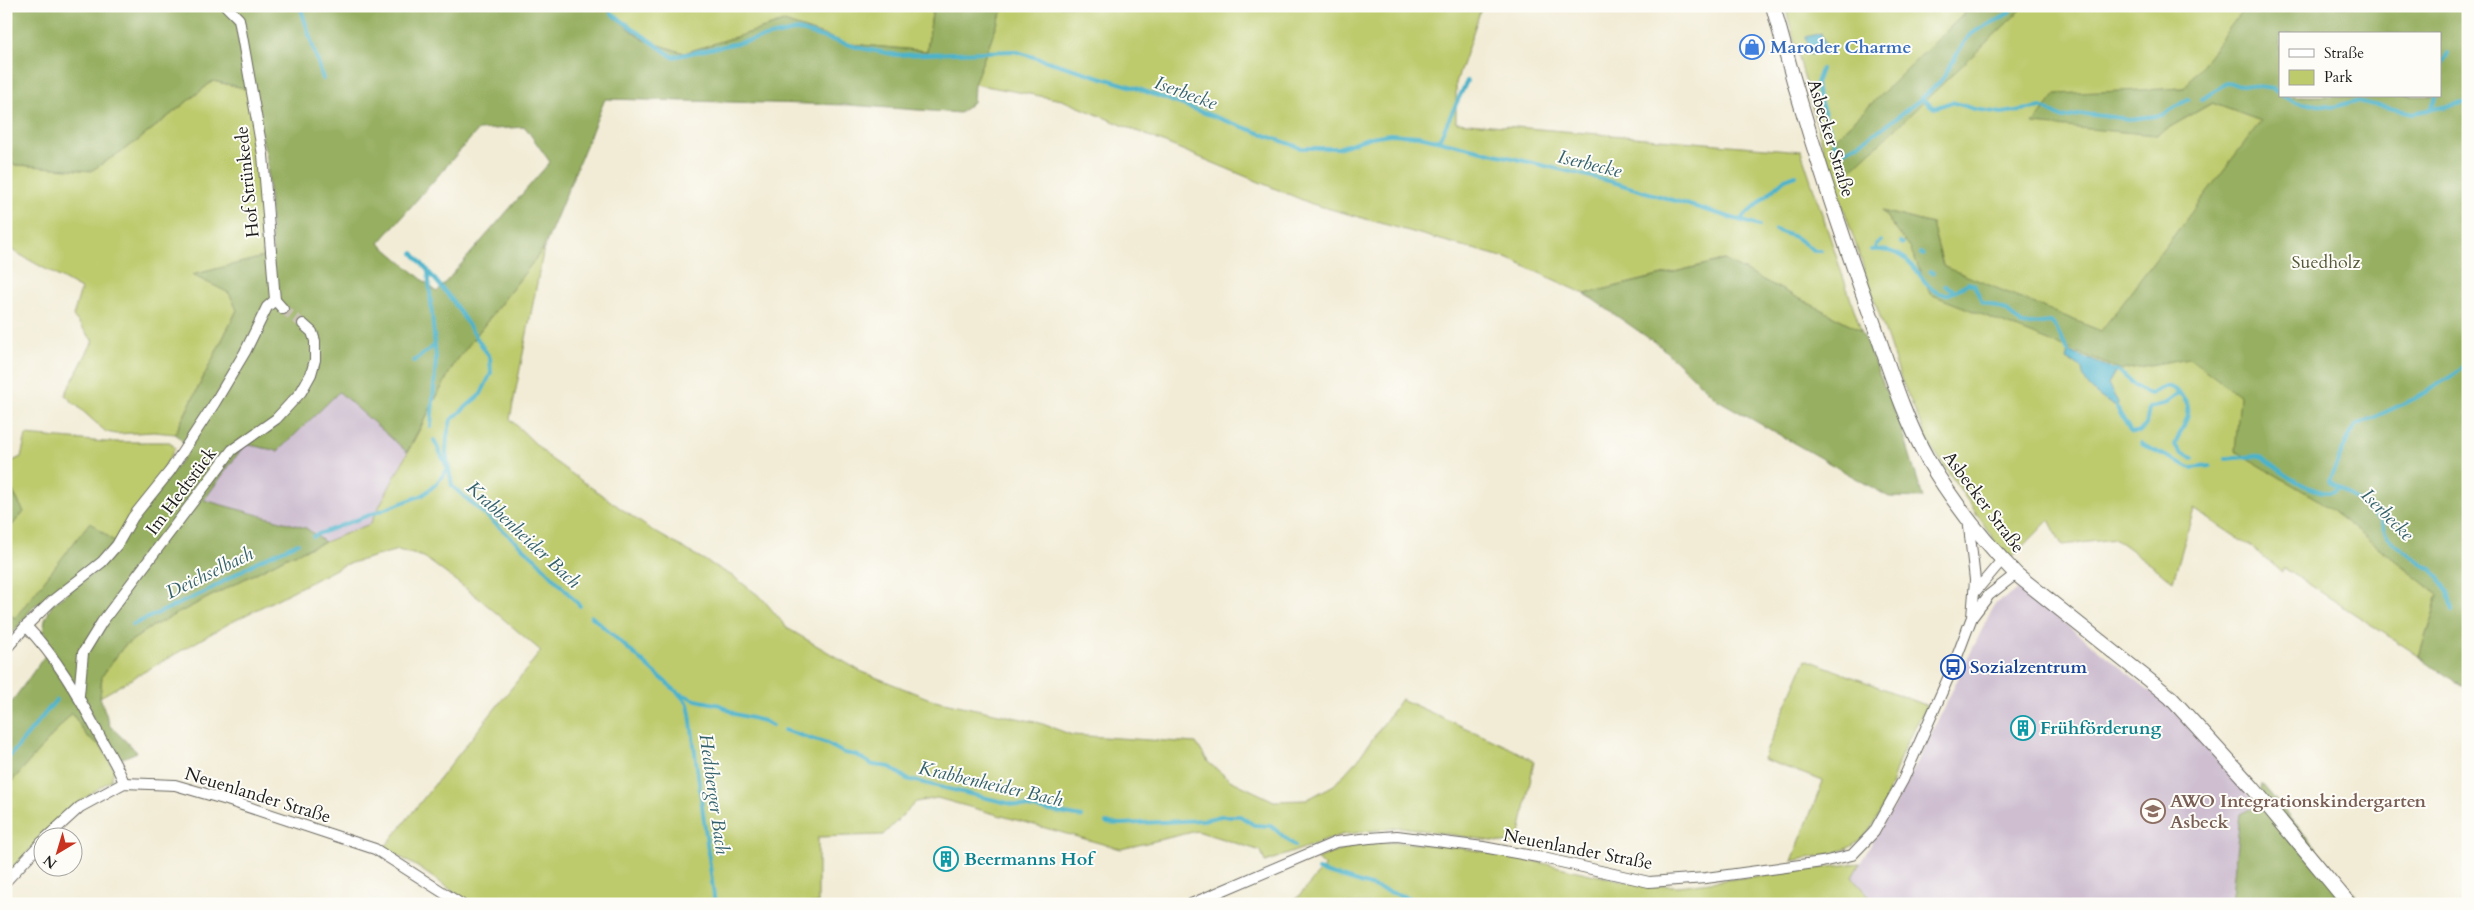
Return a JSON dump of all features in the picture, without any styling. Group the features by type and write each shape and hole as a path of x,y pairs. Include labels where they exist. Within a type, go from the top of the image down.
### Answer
{"main road":[{"name":"Asbecker Straße","path":"1773,6 1836,220 1901,399 1928,460 1968,517 2002,560 2016,574 2170,697 2253,788 2349,904"}],"street":[{"name":"Hof Strünkede","path":"226,6 239,19 263,155 275,300"},
{"path":"275,300 283,309"},
{"name":"Im Hedtstück","path":"6,649 52,601 102,562 116,545 133,517 170,471 245,352 267,307 275,300"},
{"name":"Im Hedtstück","path":"79,695 83,653 102,622 232,450 276,419 301,392 312,374 315,360 315,341 312,332 303,324"},
{"name":"Neuenlander Straße","path":"1191,904 1336,842 1370,838 1397,836 1484,847 1649,882 1706,878 1822,862 1852,855 1874,832 1903,780 1946,683 1972,617 1975,592 1968,517"},
{"path":"1975,592 2002,560"},
{"name":"Neuenlander Straße","path":"1972,617 1989,595 2016,574"},
{"path":"26,626 45,645 79,695 116,763 124,783 80,807 57,828"},
{"name":"Neuenlander Straße","path":"124,783 174,785 227,800 375,849 461,904"},
{"path":"6,880 32,853"}],"shaded area":[{"path":"339,392 407,452 370,524 325,542 306,528 203,500 245,444 278,451"},
{"path":"2020,588 2169,706 2258,805 2240,814 2230,904 1877,904 1852,877 1907,783 1994,605"}],"green space":[{"path":"9,6 221,6 236,21 248,89 213,81 136,142 91,171 6,164 6,8"},
{"path":"232,6 612,6 609,13 644,40 684,53 784,22 850,44 927,51 933,6 1004,6 974,84 973,102 960,113 848,105 605,99 544,248 454,364 407,452 339,392 278,451 245,444 204,500 306,528 325,542 287,557 153,626 124,646 102,676 100,697 110,726 137,752 118,760 43,631 45,620 52,605 106,563 141,512 188,452 182,441 175,434 237,310 229,293 192,275 273,256 267,159","holes":["525,127 550,162 437,292 379,243 478,130"]},
{"path":"612,6 933,6 927,51 850,44 784,22 684,53 644,40 609,12"},
{"path":"1004,6 1482,6 1456,83 1456,122 1801,151 1861,330 1723,260 1585,294 1509,259 1312,204 1062,100 974,84"},
{"path":"1785,6 1972,6 1924,53 1980,6 2468,6 2428,587 2439,595 2419,656 2284,568 2282,572 2257,551 2194,509 2173,581 2116,539 2062,545 2049,520 2011,559 2001,550 1930,445 1901,379 1823,147","holes":["2190,80 2259,120 2212,103 2156,135 2162,89 2184,88","1882,211 1932,224 1943,265 1910,248"]},
{"path":"1972,6 2025,6 1844,177 1830,144"},
{"name":"Suedholz","path":"2246,6 2468,6 2468,691 2419,656 2439,595 2318,500 2235,451 2240,396 2189,358 2122,370 1930,294 1910,248 1882,211 1932,224 1943,266 2101,331 2261,121 2212,103 2156,135 2033,124 2056,94 2184,88"},
{"path":"213,81 248,89 260,159 263,257 193,275 230,293 237,310 175,434 154,432 116,434 106,432 65,395 93,341 73,316 81,289 8,248 6,252 6,164 31,166 136,142"},
{"path":"544,248 510,419 551,459 650,529 734,577 762,598 787,628 860,671 930,699 1040,723 1072,735 1196,743 1209,763 1230,780 1274,801 1306,800 1334,785 1358,759 1401,699 1508,747 1534,761 1518,845 1401,827 1341,835 1265,862 1261,851 1197,831 1121,849 937,798 916,802 883,835 818,837 818,904 472,904 416,866 384,848 541,651 481,600 424,557 398,550 344,565 228,624 100,697 102,676 124,646 153,626 287,557 370,524 454,364"},
{"path":"1724,260 1861,330 1902,429 1923,498 1889,497 1718,400 1660,346 1585,294"},
{"path":"26,435 105,442 170,442 175,448 157,481 115,542 90,523 15,619 6,612 6,532 24,512 6,479 6,464 21,457"},
{"path":"6,479 24,512 6,532"},
{"path":"90,522 115,542 107,552 47,601 35,605 13,633 6,629 6,612 15,618"},
{"path":"46,654 102,747 86,735 72,713 6,788 6,710"},
{"path":"1806,659 1928,706 1907,741 1881,810 1869,830 1861,839 1845,849 1830,854 1792,861 1823,781 1763,759"},
{"path":"72,713 86,735 102,747 114,770 111,780 73,806 51,828 32,828 32,848 6,874 6,788"},
{"path":"2262,784 2363,904 2231,904 2240,814 2258,805"},
{"path":"1390,842 1486,852 1610,878 1644,884 1678,886 1860,863 1852,877 1877,904 1292,904 1325,866 1316,859 1357,845"}],"water":[{"path":"1821,33 1827,50 1810,55 1806,37"},
{"path":"2068,351 2116,370 2108,385 2118,402 2117,408 2090,388 2083,376 2082,369 2066,359"}],"waterway":[{"name":"Krabbenheider Bach","path":"303,6 302,12 323,79"},
{"path":"1821,69 1816,83 1817,91 1838,154 1861,142 1910,108 1943,78 1968,37 2006,15 2015,6"},
{"name":"Iserbecke","path":"611,13 673,57 798,30 860,48 897,55 1014,51 1136,88 1301,148 1338,148 1371,137 1390,134 1419,136 1609,181 1759,226"},
{"path":"2442,64 2448,53"},
{"path":"1439,140 1467,81"},
{"path":"2201,100 2226,83 2273,89 2279,93"},
{"path":"1921,98 1934,108 1952,102 1974,109 2002,113 2042,107 2063,118 2085,114 2130,119 2163,115 2188,99"},
{"path":"2287,98 2294,102 2333,107 2356,101 2413,113 2468,102"},
{"path":"2431,110 2435,98"},
{"path":"1740,220 1785,179 1796,175"},
{"name":"Iserbecke","path":"1775,230 1795,237 1815,251 1821,251"},
{"path":"1875,249 1876,244 1881,241"},
{"name":"Iserbecke","path":"1871,250 1888,251 1900,255 1910,262 1930,287 1937,292 1950,294 1968,283 1974,285 1982,302 2006,310 2022,325 2051,322 2068,351"},
{"name":"Krabbenheider Bach","path":"413,253 452,300 490,358 491,373 481,394 451,420 447,436 446,453 452,486 537,560 580,606"},
{"path":"428,270 436,359 431,427"},
{"path":"1945,286 1954,290"},
{"path":"414,361 435,345"},
{"path":"2339,488 2329,481 2350,434 2357,425 2414,399 2450,377 2468,363"},
{"path":"2116,370 2146,393 2151,394 2161,388 2168,387 2178,392 2188,405 2188,412 2175,445 2181,453 2193,458"},
{"path":"2117,408 2131,432 2139,432 2146,425 2149,408 2166,403 2179,393"},
{"name":"Deichselbach","path":"313,536 423,495 436,484 448,469 434,440"},
{"name":"Iserbecke","path":"2141,444 2191,468 2210,466"},
{"name":"Iserbecke","path":"2226,459 2255,456 2263,458 2289,477 2311,488 2322,492 2331,492 2339,488 2357,500 2379,519 2386,534 2398,547 2431,569 2448,591 2452,611"},
{"name":"Deichselbach","path":"132,625 207,591 258,561 298,543"},
{"name":"Krabbenheider Bach","path":"591,616 677,692 696,700 720,705 735,714 764,721 772,726"},
{"name":"Hedtberger Bach","path":"677,692 688,704 690,714 715,904"},
{"name":"Deichselbach","path":"6,761 56,700"},
{"name":"Krabbenheider Bach","path":"784,730 827,744 844,753 856,755 873,765 890,767 907,779 1016,805 1082,817"},
{"name":"Krabbenheider Bach","path":"1106,823 1203,820 1221,816 1240,816 1254,825 1271,826 1295,846"},
{"name":"Krabbenheider Bach","path":"1318,870 1429,904"}],"tunnel":[{"path":"283,309 303,324"}],"place":[{"name":"Maroder Charme","path":"1752,47"},
{"name":"Sozialzentrum","path":"1953,667"},
{"name":"Frühförderung","path":"2023,728"},
{"name":"AWO Integrationskindergarten Asbeck","path":"2153,811"},
{"name":"Beermanns Hof","path":"946,859"}]}
